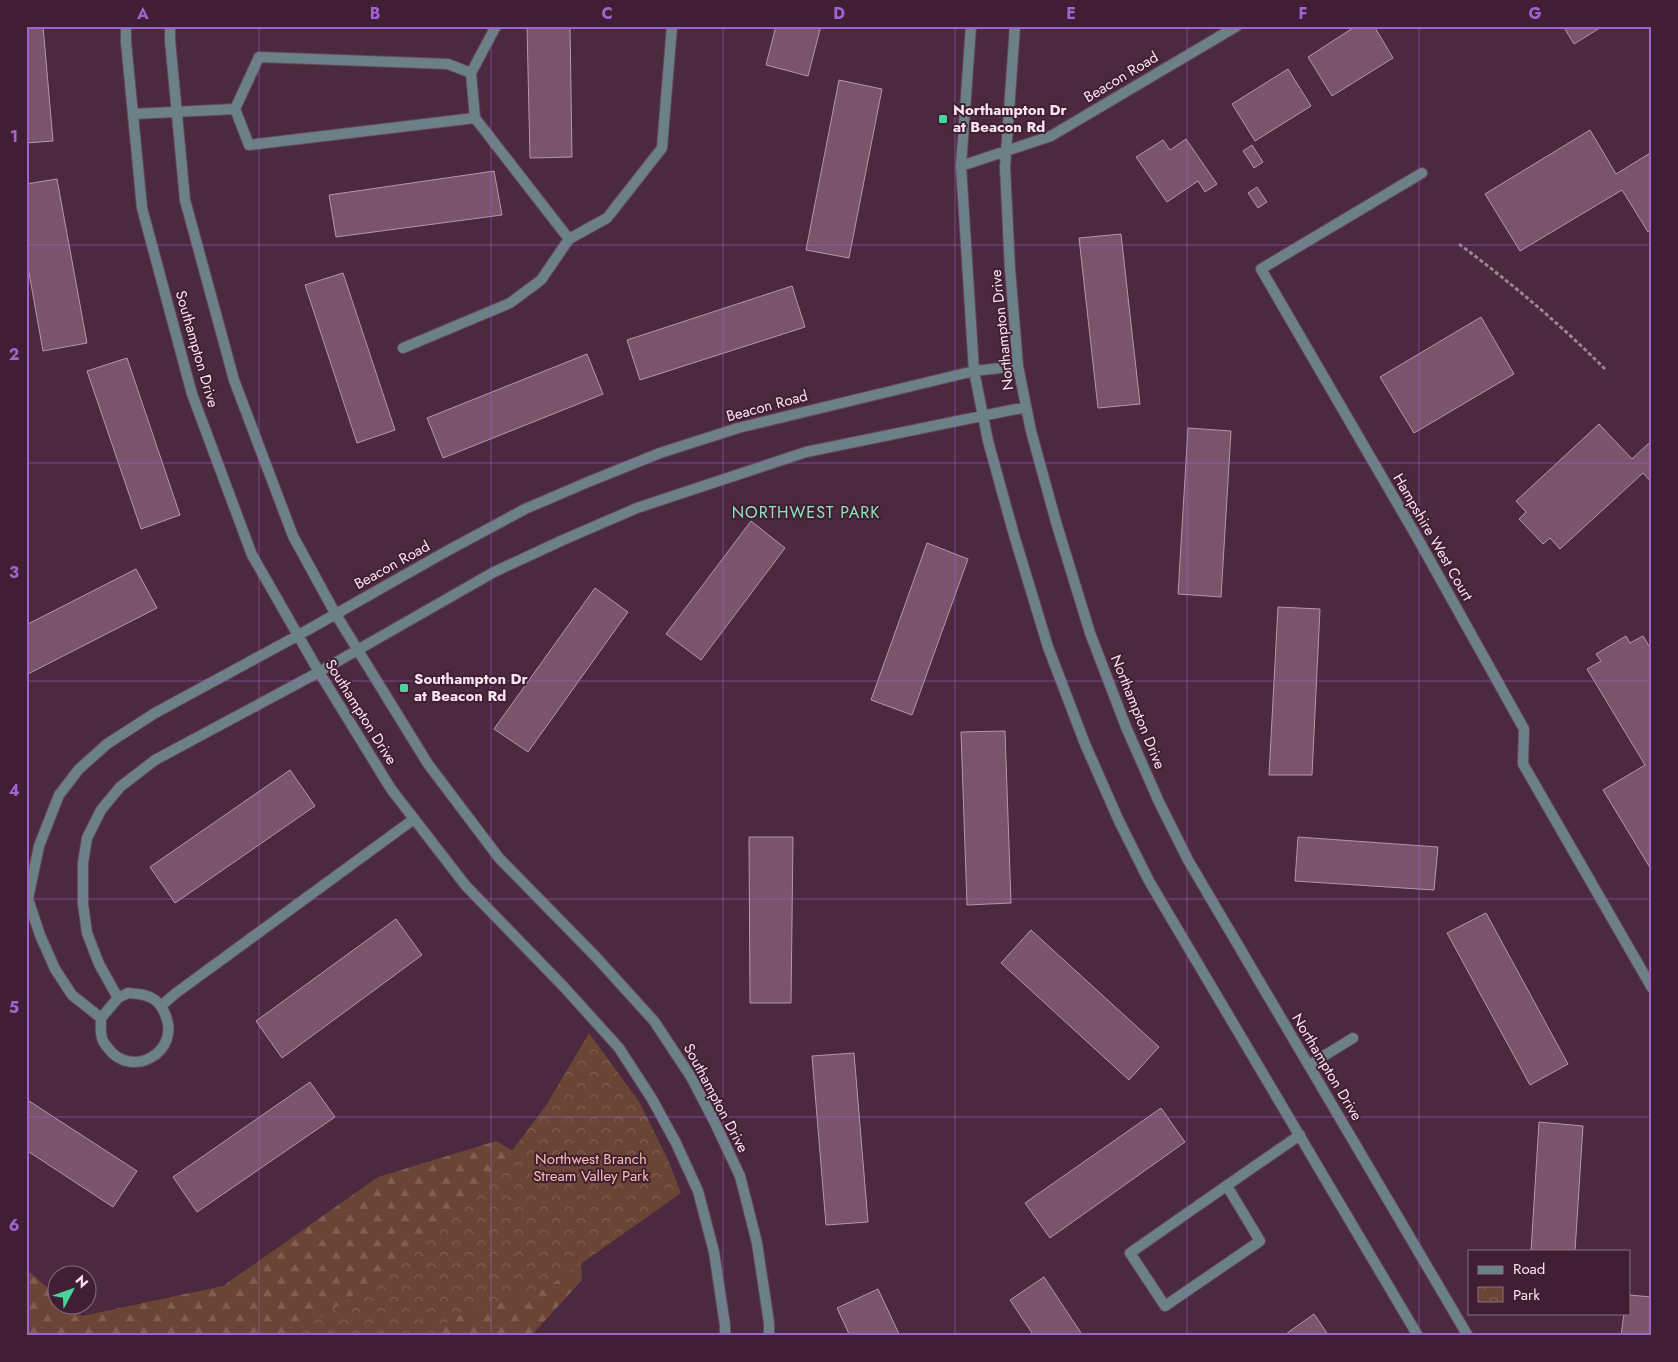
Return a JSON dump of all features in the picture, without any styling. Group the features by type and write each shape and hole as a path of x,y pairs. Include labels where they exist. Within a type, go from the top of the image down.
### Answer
{"street":[{"name":"Southampton Drive","path":"126,26 142,208 192,394 252,555 319,672 392,789 414,819 466,886 619,1048 652,1099 676,1143 698,1191 714,1252 725,1336"},
{"name":"Southampton Drive","path":"170,26 185,200 234,380 293,536 335,614 428,764 499,858 596,957 654,1021 690,1077 715,1123 740,1176 757,1243 769,1322 769,1336"},
{"path":"496,26 471,73 475,118 569,239"},
{"path":"403,348 510,303 541,280 569,239 607,218 662,148 672,26"},
{"name":"Northampton Drive","path":"971,26 961,166 974,371 988,441 1048,647 1085,744 1119,821 1149,881 1418,1336"},
{"name":"Northampton Drive","path":"1015,26 1005,166 1010,269 1018,366 1026,407 1056,522 1090,633 1126,727 1159,802 1188,860 1468,1336"},
{"name":"Beacon Road","path":"961,166 1051,136 1237,26"},
{"path":"471,73 448,64 259,56 235,109 249,145 475,118"},
{"path":"133,114 235,109"},
{"name":"Hampshire West Court","path":"1422,173 1260,269 1418,539 1524,729 1523,764 1652,988"},
{"name":"Beacon Road","path":"101,1018 72,996 55,969 40,935 28,899 38,846 59,795 79,769 107,744 155,713 298,636 525,509 660,453 747,426 974,371 1018,366"},
{"path":"118,998 99,964 87,932 83,863 87,838 101,810 120,787 155,760 319,672 494,572 637,508 806,452 1026,407"},
{"path":"162,1005 414,819"},
{"path":"128,993 146,994 162,1005 170,1024 166,1044 152,1058 133,1062 113,1055 102,1039 101,1018 118,998 128,993"},
{"path":"1309,1065 1353,1038"},
{"path":"1226,1186 1260,1241 1165,1306 1130,1253 1226,1186 1300,1135"}],"path":[{"path":"1459,244 1562,329 1605,369"}],"green space":[{"name":"Northwest Branch Stream Valley Park","path":"589,1033 640,1103 668,1160 681,1193 548,1287 449,1319 440,1336 293,1336 389,1271 447,1223 499,1168 545,1107"},
{"path":"496,1141 577,1187 582,1280 531,1336 26,1336 26,1269 48,1288 48,1314 79,1314 82,1316 98,1314 223,1286 378,1177"}],"building":[{"path":"26,26 43,26 53,141 26,143"},
{"path":"527,26 570,26 572,157 530,158"},
{"path":"776,26 821,26 808,76 766,65"},
{"path":"1356,26 1374,26 1393,58 1332,96 1308,57"},
{"path":"1563,26 1603,26 1574,44"},
{"path":"1288,69 1311,106 1255,141 1232,104"},
{"path":"839,80 882,89 849,258 806,250"},
{"path":"1590,130 1616,174 1652,152 1652,229 1648,232 1622,190 1520,251 1485,194"},
{"path":"1186,139 1217,184 1205,192 1198,181 1167,202 1136,157 1163,140 1170,150"},
{"path":"1252,145 1263,162 1254,168 1243,151"},
{"path":"494,171 502,215 336,237 329,195"},
{"path":"57,179 87,343 43,351 26,256 26,184"},
{"path":"1257,187 1267,202 1258,208 1248,193"},
{"path":"1121,234 1140,404 1098,408 1079,238"},
{"path":"343,273 395,430 357,443 305,285"},
{"path":"792,286 805,327 640,380 627,340"},
{"path":"1481,317 1514,374 1414,433 1380,377"},
{"path":"587,354 603,394 443,458 427,418"},
{"path":"127,358 180,515 141,529 87,371"},
{"path":"1599,424 1632,459 1652,440 1652,483 1643,473 1560,549 1550,538 1543,544 1519,519 1526,512 1516,501"},
{"path":"1188,428 1231,431 1221,597 1178,594"},
{"path":"751,521 785,548 701,660 666,634"},
{"path":"927,543 968,559 912,715 871,700"},
{"path":"136,569 157,608 26,675 26,625"},
{"path":"595,588 628,612 528,752 494,729"},
{"path":"1278,607 1320,609 1312,775 1269,775"},
{"path":"1626,636 1630,643 1643,636 1652,651 1652,871 1603,790 1645,765 1587,669 1601,661 1596,654"},
{"path":"1005,731 1011,903 967,905 961,732"},
{"path":"290,770 315,806 175,903 150,867"},
{"path":"749,837 793,837 791,1003 750,1003"},
{"path":"1298,837 1438,847 1434,890 1295,881"},
{"path":"1486,913 1568,1064 1530,1085 1447,933"},
{"path":"396,919 422,955 282,1058 256,1021"},
{"path":"1031,930 1159,1047 1129,1080 1001,963"},
{"path":"854,1053 868,1222 826,1225 812,1056"},
{"path":"310,1082 335,1117 197,1212 173,1177"},
{"path":"26,1099 137,1171 113,1207 26,1150"},
{"path":"1161,1108 1185,1142 1050,1238 1025,1203"},
{"path":"1539,1122 1583,1126 1575,1250 1531,1250"},
{"path":"1044,1277 1083,1336 1034,1336 1010,1300"},
{"path":"878,1289 900,1336 850,1336 837,1308"},
{"path":"1630,1295 1652,1297 1652,1336 1621,1336 1624,1314 1630,1314"},
{"path":"1314,1314 1329,1336 1283,1336"}],"place":[{"name":"Northampton Dr at Beacon Rd","path":"943,119"},
{"name":"Southampton Dr at Beacon Rd","path":"404,688"}],"district":[{"name":"NORTHWEST PARK","path":"806,512"}]}
